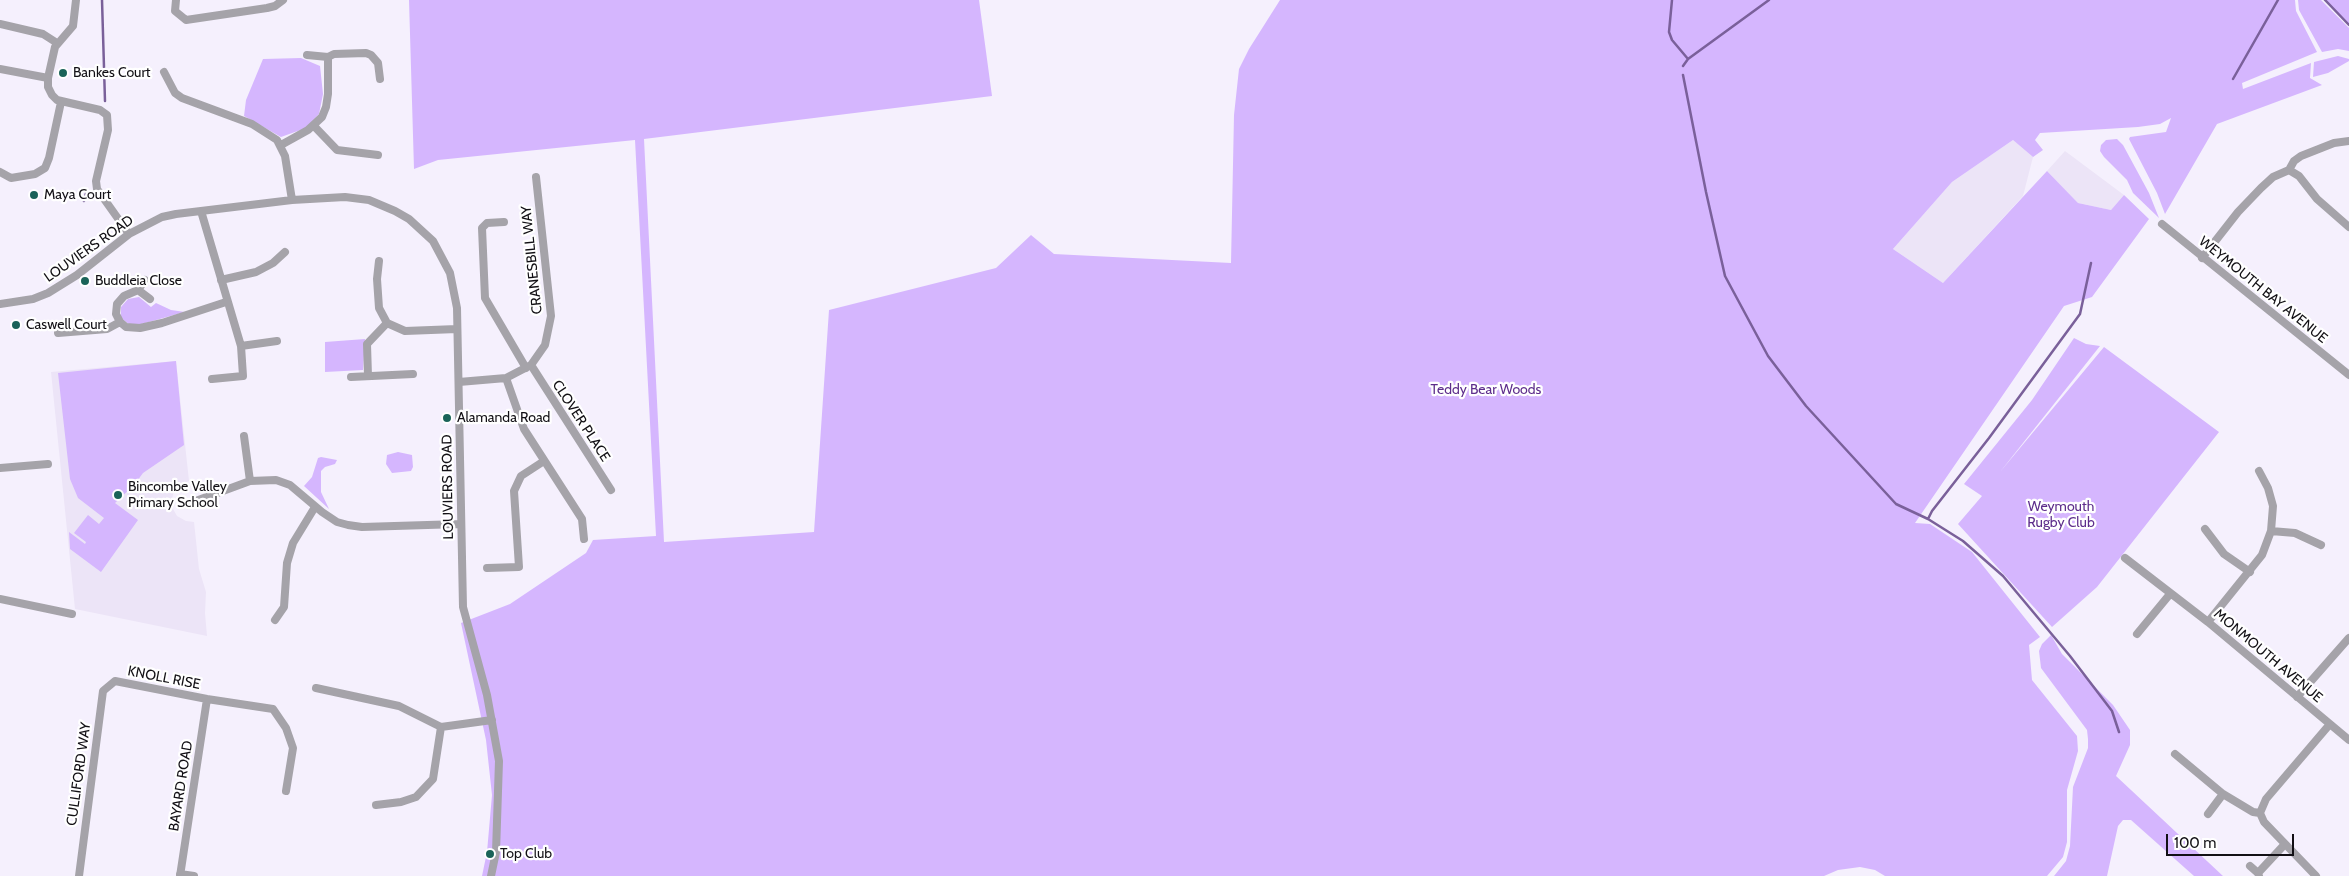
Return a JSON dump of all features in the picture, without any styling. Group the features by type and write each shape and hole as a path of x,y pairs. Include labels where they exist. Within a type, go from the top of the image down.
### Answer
{"street":[{"path":"76,0 73,26 57,43 48,78 50,92 54,98 61,102 102,110 106,115 108,130 96,182 97,189 129,234"},
{"path":"176,0 175,11 186,20 267,8 275,6 283,0"},
{"path":"0,24 43,34 57,43"},
{"path":"307,55 318,54 328,57 334,54 371,54 378,63 380,79"},
{"path":"281,145 314,126 322,116 326,106 328,57"},
{"path":"0,69 48,78"},
{"path":"164,72 175,93 182,98 252,124 268,132 281,145 286,162 292,200"},
{"path":"0,172 11,178 35,174 45,168 49,158 61,102"},
{"path":"314,126 337,150 378,155"},
{"path":"2202,258 2238,212 2273,177 2289,170 2294,161 2301,156 2334,143 2349,141"},
{"path":"2289,170 2300,176 2317,199 2349,227"},
{"name":"CRANESBILL WAY","path":"528,367 545,345 551,316 536,177"},
{"name":"LOUVIERS ROAD","path":"0,304 33,299 60,286 129,234 162,217 201,211 292,200 345,197 369,200 409,219 433,241 450,273 455,290 459,382 460,524 463,607 492,720 499,761 496,852 491,876"},
{"path":"201,211 226,302 241,346 243,376 212,379"},
{"name":"CLOVER PLACE","path":"504,222 487,223 482,228 485,298 528,367 611,490"},
{"name":"WEYMOUTH BAY AVENUE","path":"2162,224 2349,375"},
{"path":"221,280 256,272 273,264 285,252"},
{"path":"379,261 376,280 379,308 387,323 405,331 457,329"},
{"path":"145,280 138,290 120,300 116,314 120,322 126,327 140,328 226,302"},
{"path":"138,290 150,299"},
{"path":"58,334 107,329 120,322"},
{"path":"368,376 368,344 387,323"},
{"path":"241,346 277,340"},
{"path":"459,382 506,378 528,367"},
{"path":"351,377 413,374"},
{"path":"506,378 524,429 582,519 584,539"},
{"path":"244,436 250,481"},
{"path":"486,568 519,567 514,490 521,476 544,461"},
{"path":"0,468 48,464"},
{"path":"2208,622 2262,555 2272,531 2273,506 2268,488 2259,471"},
{"path":"193,502 250,481 276,480 290,485 315,507 337,522 362,527 460,524"},
{"path":"276,620 284,607 287,563 294,543 315,507"},
{"path":"2205,529 2224,554 2250,572"},
{"path":"2272,531 2295,533 2321,545"},
{"name":"MONMOUTH AVENUE","path":"2125,558 2208,622 2349,740"},
{"path":"2137,634 2170,594"},
{"path":"0,599 72,614"},
{"path":"2297,697 2349,638"},
{"name":"KNOLL RISE","path":"115,681 207,699 273,709 286,728 293,748 286,791"},
{"name":"CULLIFORD WAY","path":"79,876 103,691 115,681"},
{"path":"316,688 399,706 441,727 492,720"},
{"name":"BAYARD ROAD","path":"180,875 207,699"},
{"path":"2316,876 2264,822 2260,813 2266,799 2330,724"},
{"path":"376,805 401,802 416,797 433,779 441,727"},
{"path":"2175,754 2223,794 2253,812 2260,813"},
{"path":"2208,814 2223,794"},
{"path":"2250,866 2259,874 2285,844"},
{"path":"180,875 194,876"}],"shaded area":[{"path":"2013,140 2033,157 2023,196 1943,283 1893,249 1952,182"},
{"path":"2065,151 2124,195 2111,210 2078,203 2047,171"},
{"name":"Bincombe Valley Primary School","path":"176,361 189,481 179,485 174,490 172,499 173,509 177,516 186,521 194,522 199,569 206,592 207,636 75,609 51,372"}],"green space":[{"name":"Teddy Bear Woods","path":"409,0 979,0 992,96 644,139 664,542 814,532 829,310 996,268 1031,235 1054,254 1231,263 1234,115 1239,69 1249,49 1280,0 2295,0 2296,11 2317,52 2242,83 2243,89 2311,63 2310,78 2322,85 2217,124 2165,214 2157,193 2129,139 2130,137 2166,132 2171,118 2160,124 2138,127 2040,133 2035,140 2043,150 2033,157 2013,140 1952,182 1893,249 1943,283 2047,171 2078,203 2111,210 2124,195 2149,219 2092,297 2064,306 1915,523 1930,524 1972,552 2040,637 2029,645 2032,680 2077,736 2078,751 2067,790 2067,842 2063,857 2047,876 1885,876 1875,870 1860,867 1838,870 1824,876 482,876 487,852 492,795 486,740 461,623 510,604 586,553 593,540 656,536 635,140 438,160 414,169"},
{"path":"2298,0 2321,0 2349,28 2349,51 2338,49 2322,52 2299,10"},
{"path":"2325,0 2349,0 2349,25"},
{"path":"2338,56 2349,59 2349,61 2328,73 2313,77 2314,62"},
{"path":"301,58 320,66 323,94 319,114 306,128 281,137 244,116 246,100 263,59"},
{"path":"2117,139 2123,145 2149,193 2159,218 2133,193 2127,180 2100,151 2101,145 2106,140"},
{"path":"139,297 151,307 156,303 171,310 185,312 138,325 130,325 121,318 121,307 128,299"},
{"name":"Weymouth Rugby Club","path":"2074,338 2086,344 2100,346 2000,472 2104,347 2219,432 2097,587 2052,627 1958,524 1982,496 1964,484 2032,400"},
{"path":"365,339 363,370 325,372 325,342"},
{"path":"176,361 184,445 143,473 134,485 115,503 138,520 101,572 70,549 69,532 85,544 86,542 74,533 88,515 99,524 104,518 78,498 70,479 58,373"},
{"path":"398,452 412,455 413,467 411,471 392,473 386,464 387,455"},
{"path":"318,458 337,460 335,464 325,467 321,471 321,492 329,509 304,486 312,477"},
{"path":"2051,635 2062,654 2113,705 2130,730 2130,745 2116,776 2223,876 2194,876 2131,820 2123,820 2118,826 2107,876 2054,876 2066,861 2070,846 2073,787 2088,748 2088,739 2087,730 2041,668 2039,651 2042,644"}],"waterway":[{"path":"102,0 105,101"},
{"path":"1672,0 1669,32 1672,40 1688,59"},
{"path":"1683,66 1688,59 1769,0"},
{"path":"2233,79 2278,0"},
{"path":"2325,0 2349,25"},
{"path":"1683,75 1725,276 1768,356 1806,406 1896,504 1928,519 1963,541 2003,576 2070,656 2112,711 2119,732"},
{"path":"84,201 86,193"},
{"path":"1928,519 1932,511 1989,438 2080,314 2091,263"}],"place":[{"name":"Bankes Court","path":"63,73"},
{"name":"Maya Court","path":"34,195"},
{"name":"Buddleia Close","path":"85,281"},
{"name":"Caswell Court","path":"16,325"},
{"name":"Alamanda Road","path":"447,418"},
{"name":"Bincombe Valley Primary School","path":"118,495"},
{"name":"Top Club","path":"490,854"}]}
